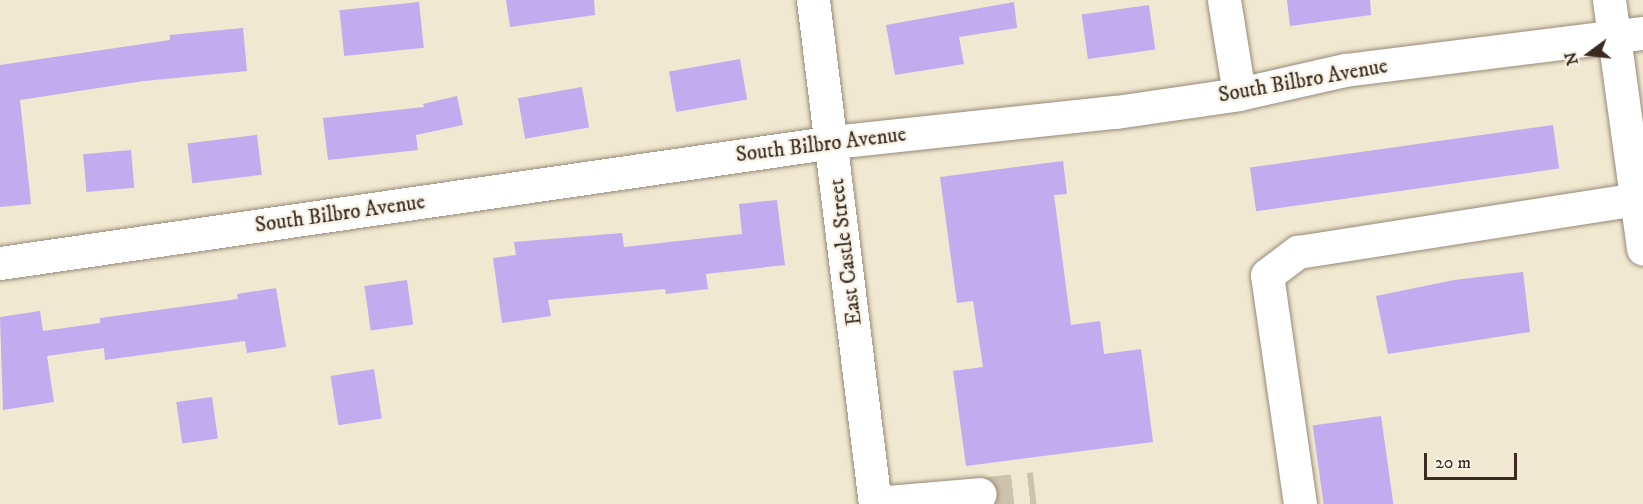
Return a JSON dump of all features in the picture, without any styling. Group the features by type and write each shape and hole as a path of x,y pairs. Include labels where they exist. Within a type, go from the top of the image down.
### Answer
{"street":[{"name":"East Castle Street","path":"813,0 833,142 875,504"},
{"path":"1224,0 1239,94"},
{"path":"1609,0 1628,35 1635,200 1643,249"},
{"name":"South Bilbro Avenue","path":"0,263 833,142 1116,112 1239,94 1334,72 1628,35"},
{"path":"1300,504 1267,275 1298,252 1635,200"},
{"path":"875,504 980,494"}],"building":[{"path":"506,0 594,0 595,15 510,27"},
{"path":"1287,0 1370,0 1371,15 1290,26"},
{"path":"419,2 424,48 344,56 339,10"},
{"path":"1014,2 1017,28 959,37 964,64 895,75 886,25"},
{"path":"1149,5 1155,50 1088,59 1082,14"},
{"path":"243,28 247,71 144,81 20,100 31,204 0,207 0,65 170,40 170,35"},
{"path":"740,59 747,99 676,112 669,72"},
{"path":"582,87 589,127 525,139 518,98"},
{"path":"457,96 463,125 416,135 418,150 328,160 323,118 424,107 423,104"},
{"path":"1553,125 1559,169 1256,211 1250,168"},
{"path":"257,135 262,175 192,183 188,144"},
{"path":"131,150 134,188 86,192 83,154"},
{"path":"1063,161 1067,194 1054,195 1071,325 1100,321 1104,354 1141,349 1153,442 966,466 953,371 983,367 973,301 957,303 940,177"},
{"path":"777,200 785,265 706,274 708,289 666,294 665,289 548,300 551,316 502,323 493,258 516,255 514,242 622,233 624,247 742,234 739,204"},
{"path":"1523,272 1530,332 1388,354 1376,296 1454,280"},
{"path":"407,280 413,325 371,331 364,286"},
{"path":"276,288 286,347 247,353 245,341 105,360 104,348 47,356 54,402 3,410 0,317 40,311 43,331 100,323 100,318 238,299 237,294"},
{"path":"374,369 382,418 338,425 331,376"},
{"path":"212,397 218,439 182,444 176,402"},
{"path":"1381,416 1393,504 1324,504 1313,426"}],"tunnel":[{"path":"980,494 1035,488"}]}
